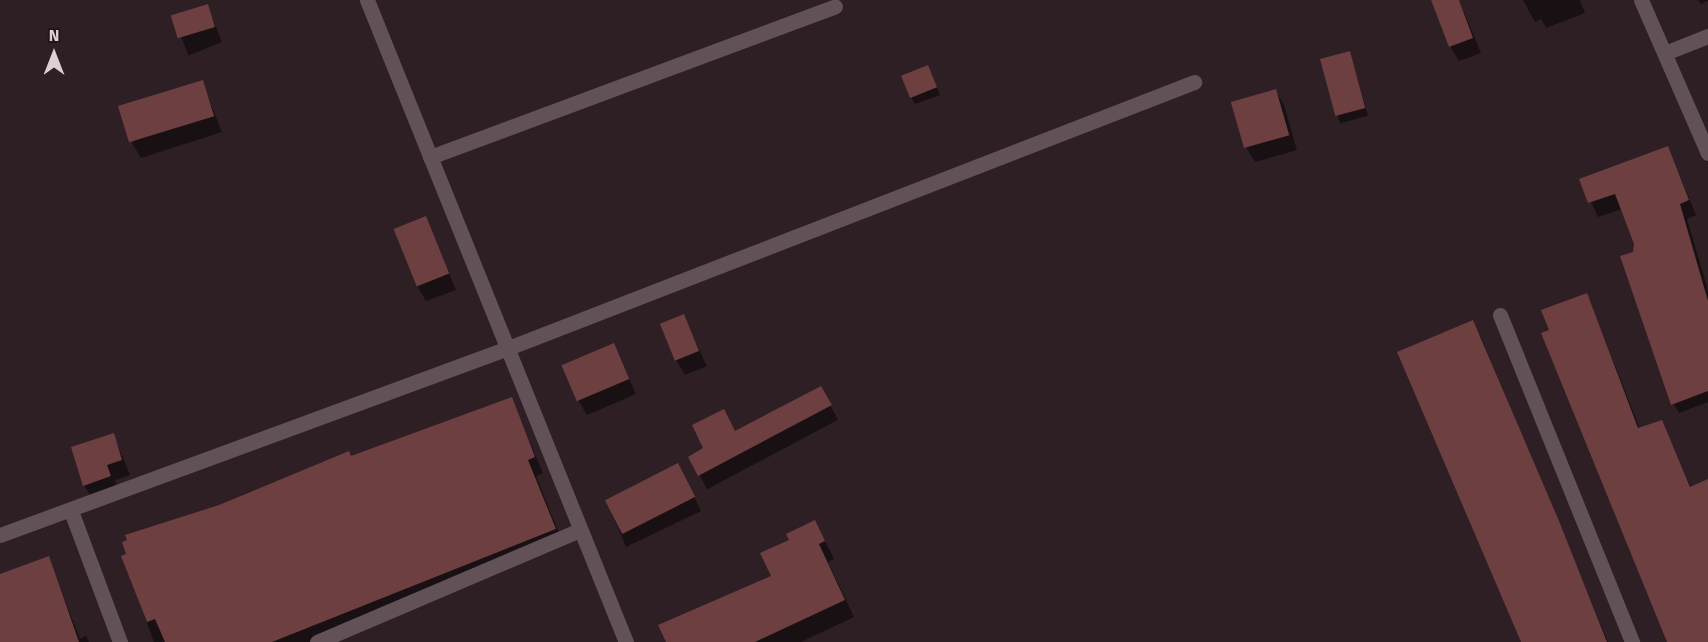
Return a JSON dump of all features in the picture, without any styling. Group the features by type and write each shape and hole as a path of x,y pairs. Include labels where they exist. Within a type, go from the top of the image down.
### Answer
{"street":[{"path":"367,0 626,642"},
{"path":"1641,0 1708,153"},
{"path":"430,157 835,6"},
{"path":"1665,53 1708,36"},
{"path":"0,536 508,348 1194,82"},
{"path":"1500,315 1632,642"},
{"path":"71,511 120,642"},
{"path":"318,642 580,530"}],"building":[{"path":"1431,0 1459,0 1473,38 1449,47"},
{"path":"208,4 215,27 178,38 171,15"},
{"path":"1350,51 1365,108 1335,116 1320,59"},
{"path":"928,65 937,87 910,98 901,76"},
{"path":"203,80 214,116 129,142 118,106"},
{"path":"1276,89 1289,135 1244,148 1231,102"},
{"path":"1668,146 1689,200 1680,204 1708,301 1708,391 1671,405 1620,256 1633,252 1634,244 1615,194 1588,203 1579,179"},
{"path":"426,216 449,273 417,287 394,229"},
{"path":"1587,293 1638,428 1662,420 1690,487 1708,479 1708,642 1667,642 1541,333 1549,330 1541,310"},
{"path":"684,314 699,351 675,361 660,324"},
{"path":"1473,320 1559,521 1607,642 1521,642 1397,352"},
{"path":"614,343 629,379 577,401 562,365"},
{"path":"821,386 832,405 698,476 688,457 703,448 692,425 724,409 735,431"},
{"path":"512,397 535,457 528,460 556,529 272,642 165,642 155,619 147,622 121,556 126,554 122,542 127,540 125,535 219,505 349,451 351,456"},
{"path":"114,433 122,460 107,465 111,476 83,486 71,447"},
{"path":"678,463 695,497 622,534 605,500"},
{"path":"815,520 825,541 819,544 845,600 755,642 666,642 658,625 771,576 760,553 789,540 786,534"},
{"path":"49,556 79,642 0,642 0,574"}]}
